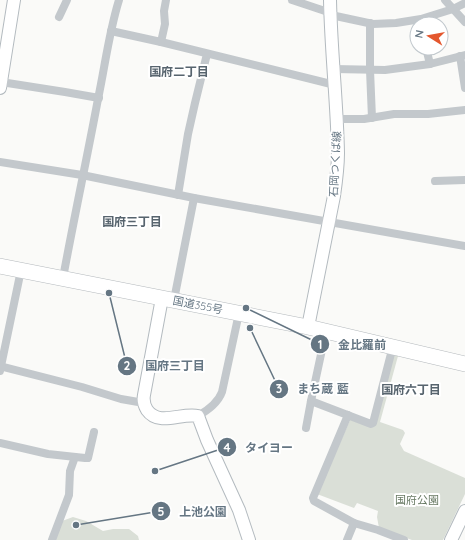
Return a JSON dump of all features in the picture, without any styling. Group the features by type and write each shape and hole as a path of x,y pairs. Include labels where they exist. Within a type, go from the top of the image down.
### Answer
{"highway":[{"name":"国道355号","path":"0,266 308,327 465,364"}],"main road":[{"path":"0,85 2,58 14,0"},
{"name":"石岡つくば線","path":"308,327 334,196 338,155 330,0"},
{"path":"168,299 143,398 144,403 148,412 157,418 193,415 198,416 207,440 239,510 250,540"},
{"path":"451,540 465,511"}],"street":[{"path":"59,16 67,0"},
{"path":"63,278 111,31 119,0"},
{"path":"162,42 166,0"},
{"path":"292,0 325,11 331,16 370,23 409,22"},
{"path":"445,0 465,22"},
{"path":"435,16 465,4"},
{"path":"370,23 372,118"},
{"path":"111,31 162,42 335,85"},
{"path":"178,195 188,134 207,54"},
{"path":"334,69 385,70 430,64 463,55 465,88"},
{"path":"428,56 430,64"},
{"path":"0,85 65,92 99,98"},
{"path":"336,119 372,118 394,114 428,114 465,110"},
{"path":"0,162 82,175 194,198 465,246"},
{"path":"435,181 465,180"},
{"path":"168,299 194,198"},
{"path":"21,270 0,368 82,387 122,399 144,403"},
{"path":"198,416 207,411 220,398 239,313"},
{"path":"306,428 326,331"},
{"path":"311,401 373,423 393,346"},
{"path":"348,415 313,499 315,502 354,523 404,540"},
{"path":"0,443 48,454 88,458 94,432"},
{"path":"52,540 69,495 70,471 75,457"},
{"path":"347,540 354,523"}],"green space":[{"name":"国府公園","path":"393,355 398,356 380,422 403,430 405,433 400,444 404,451 465,478 465,494 443,540 412,540 379,528 377,517 378,511 357,503 354,508 317,494 351,418 373,427"},
{"path":"73,517 86,521 103,531 113,529 129,529 138,536 139,540 55,540 62,521"}],"place":[{"name":"国府三丁目","path":"109,293"},
{"name":"金比羅前","path":"246,308"},
{"name":"まち蔵 藍","path":"250,328"},
{"name":"タイヨー","path":"155,471"},
{"name":"上池公園","path":"76,525"}],"district":[{"name":"国府二丁目","path":"179,71"},
{"name":"国府三丁目","path":"132,221"},
{"name":"国府六丁目","path":"411,389"}]}
